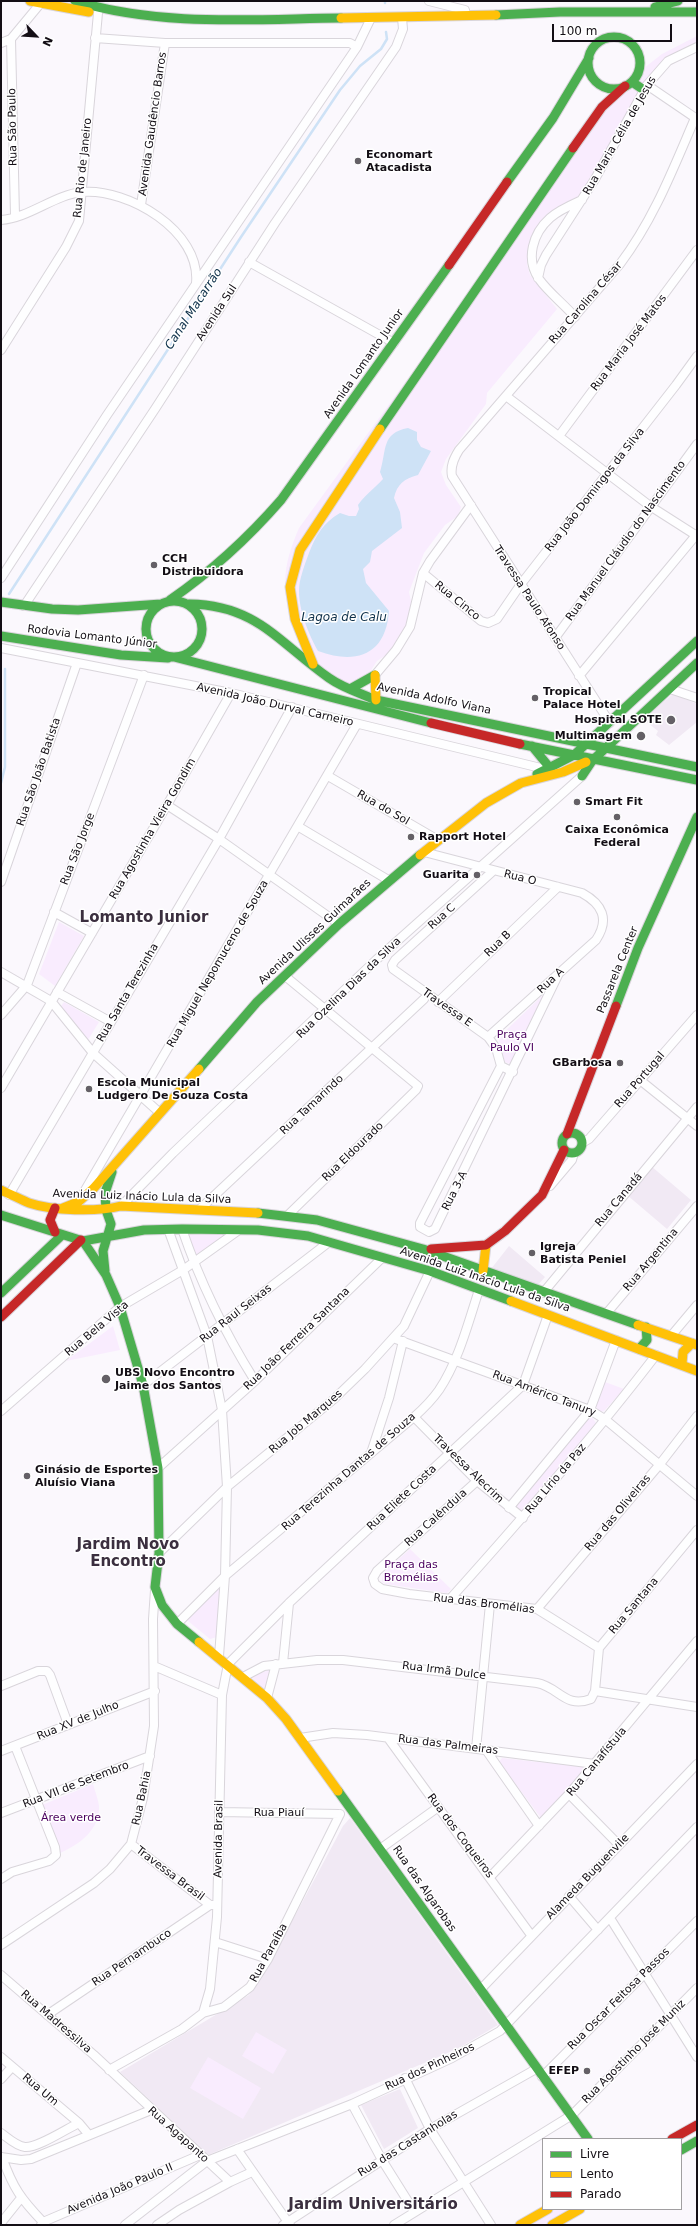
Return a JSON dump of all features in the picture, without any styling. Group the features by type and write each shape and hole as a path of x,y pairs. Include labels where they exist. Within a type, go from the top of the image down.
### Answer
{"main road":[{"path":"30,1 40,4 170,19 402,18 466,15 534,15 560,12 697,12"},
{"path":"75,1 103,12"},
{"path":"635,12 678,1"},
{"path":"312,664 299,632 290,587 300,550 307,537 528,211 602,107 628,84 638,71 640,60 638,52 627,40 611,37 603,39 592,50 589,58 591,74 598,83 609,88 628,84 645,88"},
{"name":"Avenida Lomanto Junior","path":"170,600 237,547 264,520 294,483 553,118 589,58"},
{"path":"170,600 180,600 189,604 196,610 201,619 203,628 201,638 191,652 174,657 157,651 147,637 148,618 153,610 170,600"},
{"path":"1,602 24,606 78,610 161,604"},
{"name":"Avenida Adolfo Viana","path":"189,604 206,604 233,610 264,628 324,674 350,689 376,700 588,743 697,767"},
{"name":"Rodovia Lomanto Júnior","path":"1,636 121,655 162,658 174,657 226,672"},
{"path":"521,783 574,754 588,743 697,641"},
{"path":"582,776 595,758 608,748 697,663"},
{"name":"Avenida Adolfo Viana","path":"226,672 276,682 382,712 531,746 697,780"},
{"path":"350,689 375,675 376,700"},
{"path":"610,723 609,731 611,735 619,736"},
{"path":"531,746 548,769"},
{"name":"Avenida Ulisses Guimarães","path":"121,1158 257,1002 339,924 438,840 486,803 521,783 563,772 595,758"},
{"name":"Passarela Center","path":"567,1134 638,948 697,818"},
{"path":"423,1249 486,1244 518,1219 542,1195 564,1150 562,1140 567,1134 576,1134 582,1143 580,1150 574,1153 564,1150"},
{"path":"1,1293 58,1234 50,1225 49,1219 59,1208 78,1202 93,1189 121,1158"},
{"path":"106,1275 103,1251 105,1238 111,1224 106,1210 106,1185 121,1158"},
{"name":"Avenida Luiz Inácio Lula da Silva","path":"1,1190 9,1195 30,1203 59,1208 106,1210 121,1206 200,1209 288,1215 317,1220 423,1249 543,1293 694,1344"},
{"name":"Avenida Luiz Inácio Lula da Silva","path":"1,1215 58,1234 82,1240 105,1238 144,1230 168,1229 288,1232 329,1242 430,1271 682,1364 697,1371"},
{"path":"1,1317 82,1240 106,1275 120,1308 143,1385 158,1468 159,1553 155,1587"},
{"path":"483,1271 486,1244"},
{"path":"638,1349 647,1340 646,1327"},
{"path":"682,1364 684,1352 694,1344"},
{"name":"Rua das Algarobas","path":"155,1587 162,1605 177,1624 219,1656 267,1698 300,1738 536,2069 572,2115 587,2138"},
{"path":"674,2138 697,2125"},
{"path":"682,2149 697,2141"},
{"path":"520,2225 546,2210"},
{"path":"552,2225 578,2210"}],"street":[{"path":"430,1 456,6 465,10 466,15"},
{"path":"1,43 11,38 40,4"},
{"name":"Rua Rio de Janeiro","path":"1,350 4,340 73,235 79,220 83,192 95,38 103,12"},
{"path":"1,578 375,18"},
{"name":"Avenida Sul","path":"24,606 155,409 249,262 396,47 402,29 402,18"},
{"name":"Rua São Paulo","path":"11,38 15,216"},
{"path":"95,38 165,43 350,43 357,47"},
{"name":"Avenida Gaudêncio Barros","path":"141,205 165,43"},
{"name":"Rua Maria Célia de Jesus","path":"538,268 583,199 645,88 668,61 697,47"},
{"path":"645,88 696,118"},
{"name":"Rua Carolina César","path":"451,472 454,459 459,450 576,316 639,239 652,217 696,118"},
{"path":"1,220 83,192 112,196 141,205 162,220 182,240 192,256 197,274 196,284"},
{"name":"Rua Maria Célia de Jesus","path":"576,316 538,278 538,268 531,255 532,246 537,235 550,218 583,199"},
{"path":"550,218 559,222 564,229"},
{"name":"Rua Maria José Matos","path":"559,436 697,250"},
{"path":"249,262 394,343"},
{"name":"Rua João Domingos da Silva","path":"492,623 497,619 521,584 697,356"},
{"path":"506,396 650,506 697,535 579,676"},
{"name":"Rua Manuel Cláudio do Nascimento","path":"555,638 650,506 697,444"},
{"name":"Travessa Paulo Afonso","path":"451,472 452,476 610,723"},
{"path":"375,675 396,650 410,627 423,573 430,561 471,505"},
{"name":"Rua Cinco","path":"423,573 481,621 492,623"},
{"name":"Avenida João Durval Carneiro","path":"1,648 231,693 582,776"},
{"name":"Rua São João Batista","path":"1,882 77,663"},
{"name":"Rua São Jorge","path":"1,1015 27,985 144,675"},
{"path":"670,689 697,698"},
{"name":"Rua Agostinha Vieira Gondim","path":"1,1088 167,806 231,693"},
{"name":"Rua Santa Terezinha","path":"9,1195 219,839 292,707"},
{"name":"Rua Miguel Nepomuceno de Souza","path":"78,1202 299,826 357,724"},
{"name":"Rua do Sol","path":"328,776 438,840"},
{"name":"Rua Ozelina Dias da Silva","path":"121,1206 173,1153 376,960 478,867 582,776"},
{"path":"167,806 219,839 339,924"},
{"path":"299,826 390,881"},
{"name":"Rua O","path":"424,852 582,893 593,899 600,908 603,918"},
{"name":"Rua C","path":"392,963 493,871"},
{"name":"Rua B","path":"438,1002 558,887"},
{"path":"54,912 92,933"},
{"name":"Rua A","path":"488,1037 596,940 603,927 603,918"},
{"name":"Travessa E","path":"392,963 393,969 488,1037 496,1048 500,1066"},
{"path":"1,972 27,985 51,1001 93,1053 160,1113"},
{"name":"Rua 3-A","path":"500,1066 420,1222 421,1229 429,1232 436,1229 513,1072 559,973"},
{"path":"285,976 373,1048"},
{"path":"57,992 110,1022"},
{"name":"Rua Tamarindo","path":"200,1209 424,999"},
{"name":"Rua Portugal","path":"582,1143 589,1139 697,1015"},
{"name":"Rua Eldourado","path":"288,1215 417,1088 417,1085 373,1048"},
{"path":"500,1066 513,1072"},
{"path":"640,1080 697,1126"},
{"name":"Rua Canadá","path":"543,1293 697,1107"},
{"path":"542,1195 572,1160 574,1153"},
{"name":"Rua Argentina","path":"606,1314 697,1206"},
{"path":"168,1229 207,1336 222,1410 227,1487 225,1576 219,1656"},
{"path":"182,1229 193,1262 231,1341 255,1381"},
{"name":"Rua Bela Vista","path":"1,1411 120,1308 183,1270 239,1230"},
{"name":"Rua Raul Seixas","path":"143,1385 329,1242"},
{"name":"Rua João Ferreira Santana","path":"158,1468 255,1381 382,1258"},
{"name":"Rua Job Marques","path":"159,1553 227,1487 334,1399 393,1338 404,1326 430,1271"},
{"name":"Rua Terezinha Dantas de Souza","path":"177,1624 225,1576 414,1418 439,1390 455,1360 479,1290"},
{"path":"671,1336 697,1305"},
{"name":"Rua Eliete Costa","path":"228,1664 289,1603 522,1385 548,1315"},
{"name":"Rua Américo Tanury","path":"393,1338 590,1410 606,1420 697,1496"},
{"path":"508,1508 590,1410 616,1340"},
{"path":"371,1454 389,1398 404,1341"},
{"name":"Rua Lírio da Paz","path":"450,1599 523,1518 606,1420 656,1355"},
{"name":"Rua das Oliveiras","path":"537,1609 660,1464 697,1416"},
{"name":"Travessa Alecrim","path":"414,1418 477,1481 508,1508 523,1518"},
{"name":"Rua Calêndula","path":"376,1571 477,1481"},
{"name":"Rua Santana","path":"599,1648 697,1530"},
{"name":"Rua das Bromélias","path":"376,1571 374,1580 382,1589 450,1599 537,1609 599,1648"},
{"name":"Rua Bahia","path":"1,1946 94,1883 110,1869 131,1844 143,1798 154,1726 155,1691 153,1619 155,1587"},
{"path":"267,1698 280,1664 289,1603"},
{"path":"476,1749 490,1604"},
{"name":"Rua Canafístula","path":"490,1877 569,1794 697,1641"},
{"path":"599,1648 595,1691 697,1707"},
{"name":"Rua Irmã Dulce","path":"243,1677 264,1666 342,1660 545,1684 551,1687 560,1696 577,1701 591,1699 595,1691"},
{"name":"Avenida Brasil","path":"203,2013 208,1996 214,1942 222,1695 228,1664"},
{"path":"154,1666 222,1695"},
{"path":"1,1686 38,1671 47,1671 50,1675 68,1724"},
{"name":"Rua XV de Julho","path":"1,1751 155,1691"},
{"name":"Rua das Palmeiras","path":"300,1738 333,1733 388,1738 595,1764"},
{"name":"Rua dos Coqueiros","path":"388,1738 437,1808 490,1877 531,1935"},
{"path":"1,1879 12,1872 49,1861 56,1855 55,1847 15,1746"},
{"path":"486,1750 539,1826"},
{"name":"Rua VII de Setembro","path":"1,1813 150,1756"},
{"name":"Alameda Buguenvile","path":"480,1990 531,1935 697,1764"},
{"path":"569,1794 619,1846"},
{"path":"340,1814 349,1808"},
{"path":"380,1849 437,1808"},
{"name":"Rua Piauí","path":"219,1812 340,1814"},
{"name":"Rua Paraíba","path":"109,2070 182,2028 203,2013 224,2007 244,1994 268,1959 340,1814"},
{"name":"Rua dos Pinheiros","path":"125,2225 207,2161 352,2104 405,2078 452,2058 500,2031 697,1827"},
{"name":"Travessa Brasil","path":"131,1844 214,1905"},
{"path":"569,1896 598,1930"},
{"name":"Rua Pernambuco","path":"47,2015 214,1905"},
{"path":"610,1918 697,2057"},
{"name":"Rua Oscar Feitosa Passos","path":"542,2077 697,1921"},
{"path":"214,1942 268,1959"},
{"name":"Rua Madressilva","path":"1,1975 109,2070"},
{"name":"Rua Agostinho José Muniz","path":"394,2225 414,2211 572,2115 697,1988"},
{"path":"690,2045 697,2040"},
{"name":"Rua Um","path":"1,2057 79,2123 89,2135"},
{"path":"1,2080 12,2067"},
{"name":"Rua das Castanholas","path":"287,2224 430,2129 536,2069"},
{"name":"Rua Agapanto","path":"109,2070 230,2182"},
{"path":"405,2078 430,2129 491,2225"},
{"path":"352,2104 382,2160 414,2211"},
{"path":"42,2223 20,2198 2,2158 21,2160 31,2159 151,2110"},
{"path":"1,2133 14,2142 27,2147 35,2145 79,2123"},
{"path":"237,2149 287,2224"},
{"name":"Avenida João Paulo II","path":"42,2223 200,2154"},
{"path":"157,2225 179,2210 230,2182 252,2172"},
{"path":"1,2223 20,2198"}],"shaded area":[{"name":"Hospital SOTE","path":"673,694 697,704 697,722 669,745 656,735 658,731 643,719"},
{"path":"651,1166 691,1200 667,1229 627,1195"},
{"path":"509,1246 545,1277 537,1286 491,1269"},
{"path":"350,1818 498,2025 457,2049 208,2155 120,2072 249,1995 297,1912 343,1826"},
{"path":"400,2089 418,2128 384,2149 361,2105"}],"green space":[{"path":"697,36 697,47 674,55 618,130 579,198 533,237 527,253 527,264 530,275 557,309 487,393 486,404 446,459 441,472 446,485 461,507 458,516 445,525 424,553 409,592 412,606 408,627 392,651 377,661 366,678 347,684 326,671 313,657 299,634 288,606 285,581 286,568 293,542 299,528 555,176 630,79 662,54"},
{"path":"59,922 84,936 55,986 39,974"},
{"name":"Praça Paulo VI","path":"547,991 514,1066 505,1062 498,1038"},
{"path":"64,1002 99,1022 88,1040 61,1006"},
{"path":"187,1235 225,1235 195,1258"},
{"path":"113,1326 120,1350 66,1361"},
{"path":"605,1382 624,1389 604,1411 601,1412 597,1409 596,1404"},
{"path":"591,1416 596,1423 594,1428 523,1511 520,1511 515,1507 588,1417"},
{"name":"Praça das Bromélias","path":"410,1549 451,1589 447,1593 385,1584 382,1582 383,1573"},
{"path":"221,1586 217,1637 210,1639 188,1621 189,1616"},
{"path":"273,1668 267,1691 251,1677"},
{"path":"502,1758 584,1767 585,1770 541,1818 499,1762"},
{"name":"Área verde","path":"93,1784 99,1806 96,1822 87,1836 58,1854 42,1805"},
{"path":"256,2032 287,2050 273,2074 242,2056"},
{"path":"208,2057 261,2088 243,2119 190,2088"},
{"path":"552,2210 573,2210 547,2225 526,2225"}],"water":[{"name":"Lagoa de Calu","path":"408,428 417,432 417,440 421,447 431,451 418,475 405,480 395,493 394,498 400,512 402,528 372,551 370,562 363,569 366,583 389,611 387,626 382,638 375,647 367,653 345,657 318,651 306,625 300,605 299,595 301,577 309,553 321,530 334,517 340,513 349,516 356,516 359,509 358,505 383,479 380,472 386,444 389,438 399,430"}],"waterway":[{"name":"Canal Macarrão","path":"9,594 241,237 340,90 360,66 381,49 387,39 386,32"},
{"name":"Canal Macarrão","path":"1,783 5,767 5,669"}],"traffic: fast":[{"path":"75,1 140,15 173,18 207,20 341,18"},
{"path":"655,7 678,1"},
{"path":"496,15 560,12 697,12"},
{"path":"614,37 624,39 632,45 638,53 640,63 638,73 632,81 624,87 614,89 604,87 596,81 590,73 588,63 590,53 596,45 604,39 614,37"},
{"path":"507,182 553,118 589,58"},
{"path":"632,82 644,90"},
{"path":"380,429 573,148"},
{"path":"170,600 215,566 256,528 281,500 449,265"},
{"path":"168,601 180,601 190,605 198,613 202,623 202,629 202,635 198,645 190,653 180,657 168,657 158,653 150,645 146,635 146,623 150,613 158,605 168,601"},
{"path":"1,602 52,609 78,610 161,604"},
{"path":"189,604 212,606 233,611 250,619 281,639 311,665 334,682 376,700 697,767"},
{"path":"1,636 121,655 168,658"},
{"path":"537,774 574,755 697,641"},
{"path":"174,657 431,723"},
{"path":"586,762 595,758 697,663"},
{"path":"350,689 375,675"},
{"path":"520,744 697,780"},
{"path":"532,746 550,768"},
{"path":"582,776 594,758"},
{"path":"616,1006 638,948 697,817"},
{"path":"199,1069 257,1002 339,924 420,855"},
{"path":"568,1133 576,1133 582,1139 582,1143 582,1147 576,1153 568,1153 562,1147 562,1139 568,1133"},
{"path":"105,1271 103,1251 111,1224 106,1210 105,1193 112,1172"},
{"path":"258,1213 317,1220 423,1249 638,1325"},
{"path":"1,1215 83,1241 144,1230 182,1229 258,1230 308,1236 430,1271 511,1301"},
{"path":"1,1293 62,1235"},
{"path":"83,1241 106,1275 120,1307 143,1385 158,1468 159,1553 155,1587 162,1605 177,1624 199,1642"},
{"path":"639,1349 647,1340 646,1327"},
{"path":"338,1791 587,2138"},
{"path":"682,2149 697,2141"}],"traffic: slow":[{"path":"30,1 89,12"},
{"path":"341,18 496,15"},
{"path":"313,664 295,619 290,587 300,550 380,429"},
{"path":"375,675 376,700"},
{"path":"420,855 486,803 521,783 563,772 586,762"},
{"path":"63,1208 78,1202 93,1189 199,1069"},
{"path":"1,1190 29,1203 50,1208 88,1210 121,1206 258,1213"},
{"path":"483,1271 486,1245"},
{"path":"511,1301 697,1371"},
{"path":"638,1325 697,1345"},
{"path":"682,1364 683,1352 692,1343"},
{"path":"199,1642 267,1698 286,1719 338,1791"},
{"path":"520,2225 546,2210"},
{"path":"552,2225 578,2210"}],"traffic: jam":[{"path":"573,148 602,107 625,86"},
{"path":"449,265 507,182"},
{"path":"431,723 520,744"},
{"path":"567,1134 616,1006"},
{"path":"431,1249 486,1245 505,1231 542,1195 564,1150"},
{"path":"55,1208 50,1220 55,1232"},
{"path":"1,1317 81,1240"},
{"path":"674,2138 697,2125"}],"place":[{"name":"Economart Atacadista","path":"358,161"},
{"name":"CCH Distribuidora","path":"154,565"},
{"name":"Tropical Palace Hotel","path":"535,698"},
{"name":"Hospital SOTE","path":"671,720"},
{"name":"Multimagem","path":"641,736"},
{"name":"Smart Fit","path":"577,802"},
{"name":"Caixa Econômica Federal","path":"617,817"},
{"name":"Rapport Hotel","path":"411,837"},
{"name":"Guarita","path":"477,875"},
{"name":"GBarbosa","path":"620,1063"},
{"name":"Escola Municipal Ludgero De Souza Costa","path":"89,1089"},
{"name":"Igreja Batista Peniel","path":"532,1253"},
{"name":"UBS Novo Encontro Jaime dos Santos","path":"106,1379"},
{"name":"Ginásio de Esportes Aluísio Viana","path":"27,1476"},
{"name":"EFEP","path":"587,2071"}],"district":[{"name":"Lomanto Junior","path":"144,918"},
{"name":"Jardim Novo Encontro","path":"128,1554"},
{"name":"Jardim Universitário","path":"373,2205"}]}
